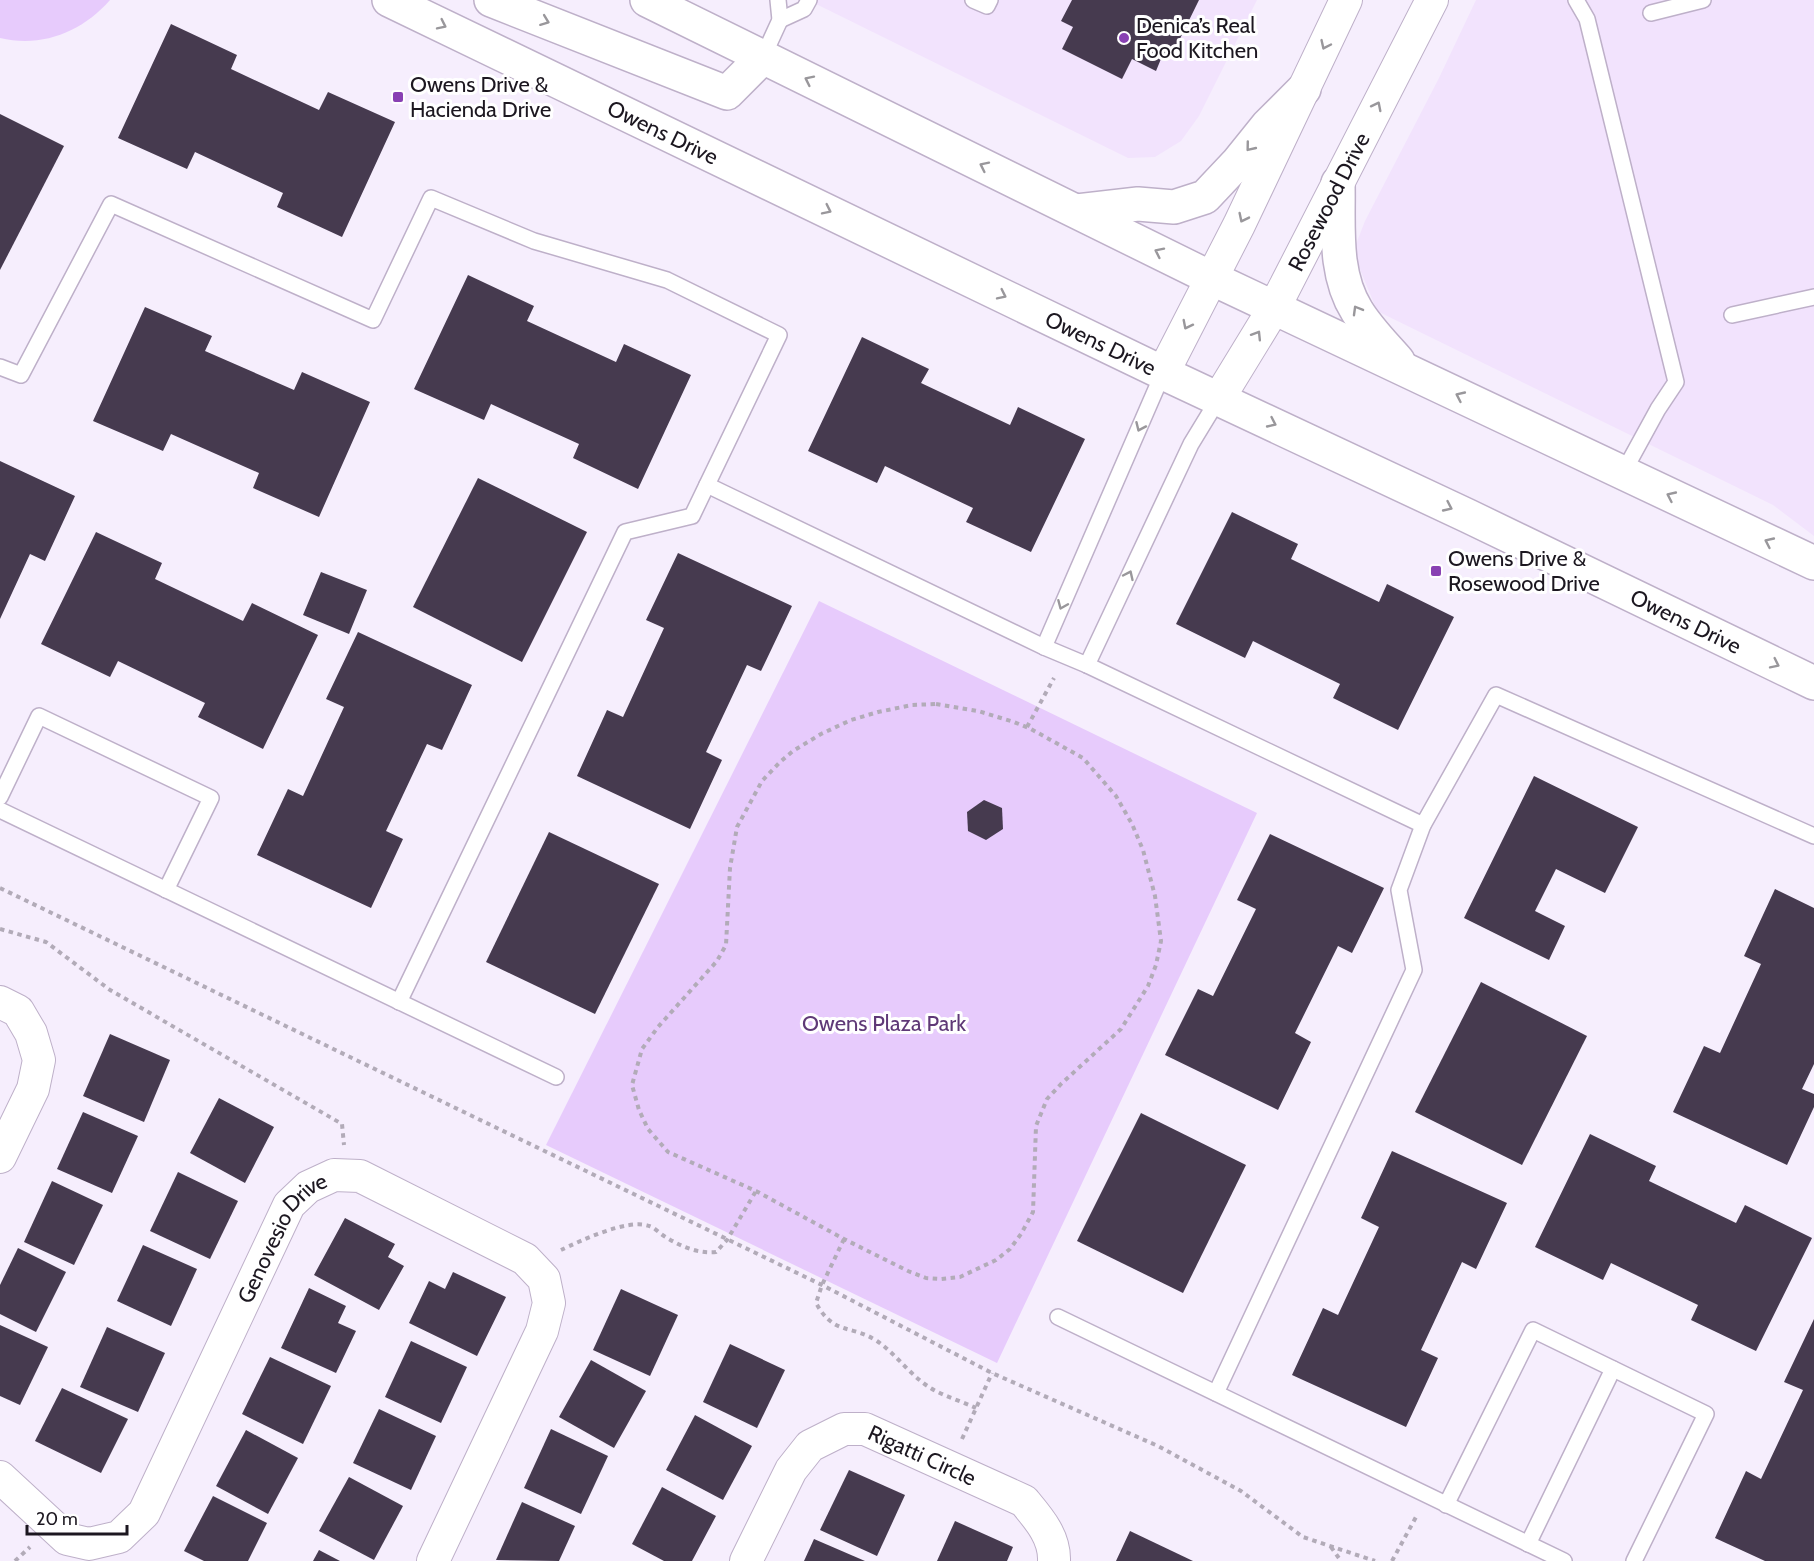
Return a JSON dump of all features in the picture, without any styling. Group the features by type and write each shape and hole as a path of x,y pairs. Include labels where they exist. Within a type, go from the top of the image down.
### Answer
{"street":[{"name":"Owens Drive","path":"390,0 1163,373 1814,683"},
{"path":"491,0 727,93 763,57"},
{"path":"647,0 1211,278 1814,564"},
{"path":"1163,373 1239,225 1346,0"},
{"name":"Rosewood Drive","path":"1219,398 1274,308 1431,0"},
{"path":"1077,211 1138,204 1174,207 1205,197 1238,162 1267,126 1304,89"},
{"path":"1338,183 1339,255 1344,281 1355,309 1407,371"},
{"path":"0,1002 18,1011 31,1033 39,1060 33,1089 0,1157"},
{"name":"Genovesio Drive","path":"0,1477 67,1539 89,1544 119,1537 144,1514 289,1205 308,1187 334,1175 360,1176 525,1259 544,1279 549,1303 542,1331 432,1561"},
{"name":"Rigatti Circle","path":"747,1561 791,1470 810,1446 844,1429 865,1429 1024,1501 1043,1523 1055,1549 1054,1561"}],"lane":[{"path":"763,57 780,20 778,0"},
{"path":"780,20 804,9 809,0"},
{"path":"973,0 987,6 990,0"},
{"path":"1576,0 1587,19 1676,382 1658,409 1623,473"},
{"path":"1651,13 1703,0"},
{"path":"0,367 21,375 111,204 373,320 431,198 534,241 667,280 779,335 692,516 625,532 399,1002"},
{"path":"1732,315 1814,297"},
{"path":"1044,647 1163,373"},
{"path":"1087,666 1191,444 1219,398"},
{"path":"707,485 1423,825"},
{"path":"1216,1393 1414,970 1399,890 1423,825 1496,695 1814,836"},
{"path":"0,797 39,716 211,798 166,890"},
{"path":"0,810 556,1077"},
{"path":"1058,1317 1564,1561"},
{"path":"1446,1504 1533,1329 1706,1414 1634,1561"},
{"path":"1528,1544 1613,1369"}],"path":[{"path":"1028,728 1066,656"},
{"path":"936,704 978,711 1028,728 1083,758 1116,796 1132,824 1149,867 1161,941 1156,965 1148,986 1121,1029 1047,1099 1036,1126 1033,1212 1010,1248 996,1260 960,1277 926,1278 844,1239 756,1191 668,1152 648,1129 639,1110 632,1085 642,1049 658,1027 717,960 726,945 730,868 737,827 762,781 793,751 820,734 851,720 912,705 936,704"},
{"path":"0,888 822,1285 992,1372 1158,1446 1241,1491 1303,1537 1375,1561"},
{"path":"0,929 46,942 110,990 342,1124 347,1176"},
{"path":"531,1265 582,1240 635,1224 649,1226 683,1247 707,1253 716,1252 727,1240 756,1191"},
{"path":"844,1239 816,1303 823,1315 838,1327 875,1339 929,1387 976,1408"},
{"path":"949,1467 992,1372"},
{"path":"1392,1561 1428,1496"},
{"path":"1330,1545 1341,1561"}],"shaded area":[{"path":"808,0 1257,0 1199,116 1181,141 1155,157 1128,158"},
{"path":"1476,0 1814,0 1814,536 1773,505 1377,311 1353,252 1365,221 1439,78"}],"green space":[{"path":"0,0 110,0 87,21 74,29 46,39 16,41 0,38"},
{"name":"Owens Plaza Park","path":"819,601 1257,813 997,1363 546,1145"}],"building":[{"name":"Denica’s Real Food Kitchen","path":"1072,0 1199,0 1171,57 1163,54 1156,71 1132,59 1122,79 1062,49 1073,27 1061,21"},
{"path":"171,24 237,55 231,69 319,110 328,92 395,122 342,237 277,207 283,193 195,152 187,169 118,138"},
{"path":"0,114 64,146 0,270"},
{"path":"468,275 534,306 527,321 616,362 624,344 691,375 638,489 573,458 579,444 491,404 484,420 414,389"},
{"path":"145,307 212,336 205,351 294,390 302,372 370,402 319,517 253,488 259,473 171,434 163,451 93,421"},
{"path":"862,337 929,369 921,383 1010,425 1018,407 1085,439 1031,552 966,522 973,508 885,466 877,483 808,451"},
{"path":"0,461 75,496 45,561 30,554 0,619"},
{"path":"478,478 587,532 522,662 413,607"},
{"path":"1232,512 1298,544 1291,559 1379,602 1387,584 1454,617 1398,730 1333,698 1340,684 1253,641 1245,658 1176,624"},
{"path":"96,532 162,563 155,579 243,621 252,603 318,635 263,749 198,717 205,703 118,661 110,677 41,644"},
{"path":"678,553 792,606 761,671 747,665 706,752 722,760 690,829 577,776 607,710 623,717 664,628 646,620"},
{"path":"321,572 367,590 349,634 303,615"},
{"path":"358,632 472,685 442,750 427,744 386,831 403,839 371,908 257,855 288,789 303,796 344,707 326,699"},
{"path":"1534,776 1638,827 1605,893 1556,869 1535,911 1565,926 1549,960 1464,918"},
{"path":"984,800 1002,808 1003,829 986,840 968,831 967,812"},
{"path":"549,832 659,884 595,1014 486,962"},
{"path":"1270,834 1384,888 1352,953 1338,946 1295,1033 1311,1042 1278,1110 1165,1055 1198,989 1213,996 1256,909 1237,900"},
{"path":"1775,889 1814,908 1814,1064 1802,1089 1814,1094 1814,1107 1787,1165 1673,1112 1704,1046 1720,1053 1761,964 1744,956"},
{"path":"1481,982 1587,1036 1522,1165 1415,1112"},
{"path":"110,1034 170,1060 144,1122 83,1096"},
{"path":"219,1098 274,1127 245,1183 190,1153"},
{"path":"83,1112 138,1136 112,1193 57,1169"},
{"path":"1141,1113 1246,1165 1183,1293 1077,1241"},
{"path":"1590,1134 1656,1166 1649,1181 1736,1223 1745,1205 1812,1238 1756,1351 1691,1320 1698,1305 1611,1263 1603,1280 1535,1247"},
{"path":"1392,1151 1507,1203 1476,1269 1462,1262 1421,1350 1438,1358 1406,1427 1292,1375 1323,1308 1338,1315 1379,1227 1361,1218"},
{"path":"178,1172 238,1201 210,1259 150,1231"},
{"path":"52,1181 103,1205 74,1265 24,1242"},
{"path":"345,1218 395,1244 388,1257 404,1266 379,1310 314,1275"},
{"path":"143,1245 197,1269 171,1326 117,1301"},
{"path":"18,1248 66,1272 36,1332 0,1314 0,1285"},
{"path":"453,1272 506,1297 477,1356 409,1323 429,1281 445,1289"},
{"path":"309,1288 346,1306 338,1323 356,1331 336,1373 281,1348"},
{"path":"621,1289 678,1315 650,1376 593,1350"},
{"path":"1814,1319 1814,1561 1765,1561 1715,1538 1746,1471 1761,1479 1803,1390 1784,1382"},
{"path":"0,1325 48,1347 20,1405 0,1396"},
{"path":"107,1327 165,1353 138,1412 80,1387"},
{"path":"411,1341 467,1367 441,1423 385,1397"},
{"path":"730,1344 785,1370 757,1428 703,1402"},
{"path":"270,1357 331,1386 303,1444 242,1414"},
{"path":"591,1360 646,1391 614,1448 559,1417"},
{"path":"62,1388 128,1419 101,1473 35,1441"},
{"path":"379,1409 436,1436 411,1490 353,1463"},
{"path":"695,1415 752,1446 723,1500 666,1470"},
{"path":"551,1429 608,1456 581,1514 524,1488"},
{"path":"246,1430 298,1458 268,1514 216,1486"},
{"path":"849,1470 905,1495 877,1556 820,1530"},
{"path":"349,1477 403,1506 374,1560 319,1531"},
{"path":"662,1487 716,1516 692,1561 664,1561 632,1544"},
{"path":"213,1496 267,1523 248,1561 204,1561 184,1551"},
{"path":"522,1502 575,1526 559,1561 496,1560"},
{"path":"955,1521 1013,1547 1007,1561 937,1561"},
{"path":"1130,1531 1193,1561 1116,1561"},
{"path":"814,1539 865,1561 804,1561"},
{"path":"319,1550 340,1561 313,1561"}],"place":[{"name":"Denica’s Real Food Kitchen","path":"1124,38"},
{"name":"Owens Drive & Hacienda Drive","path":"398,97"},
{"name":"Owens Drive & Rosewood Drive","path":"1436,571"}]}
